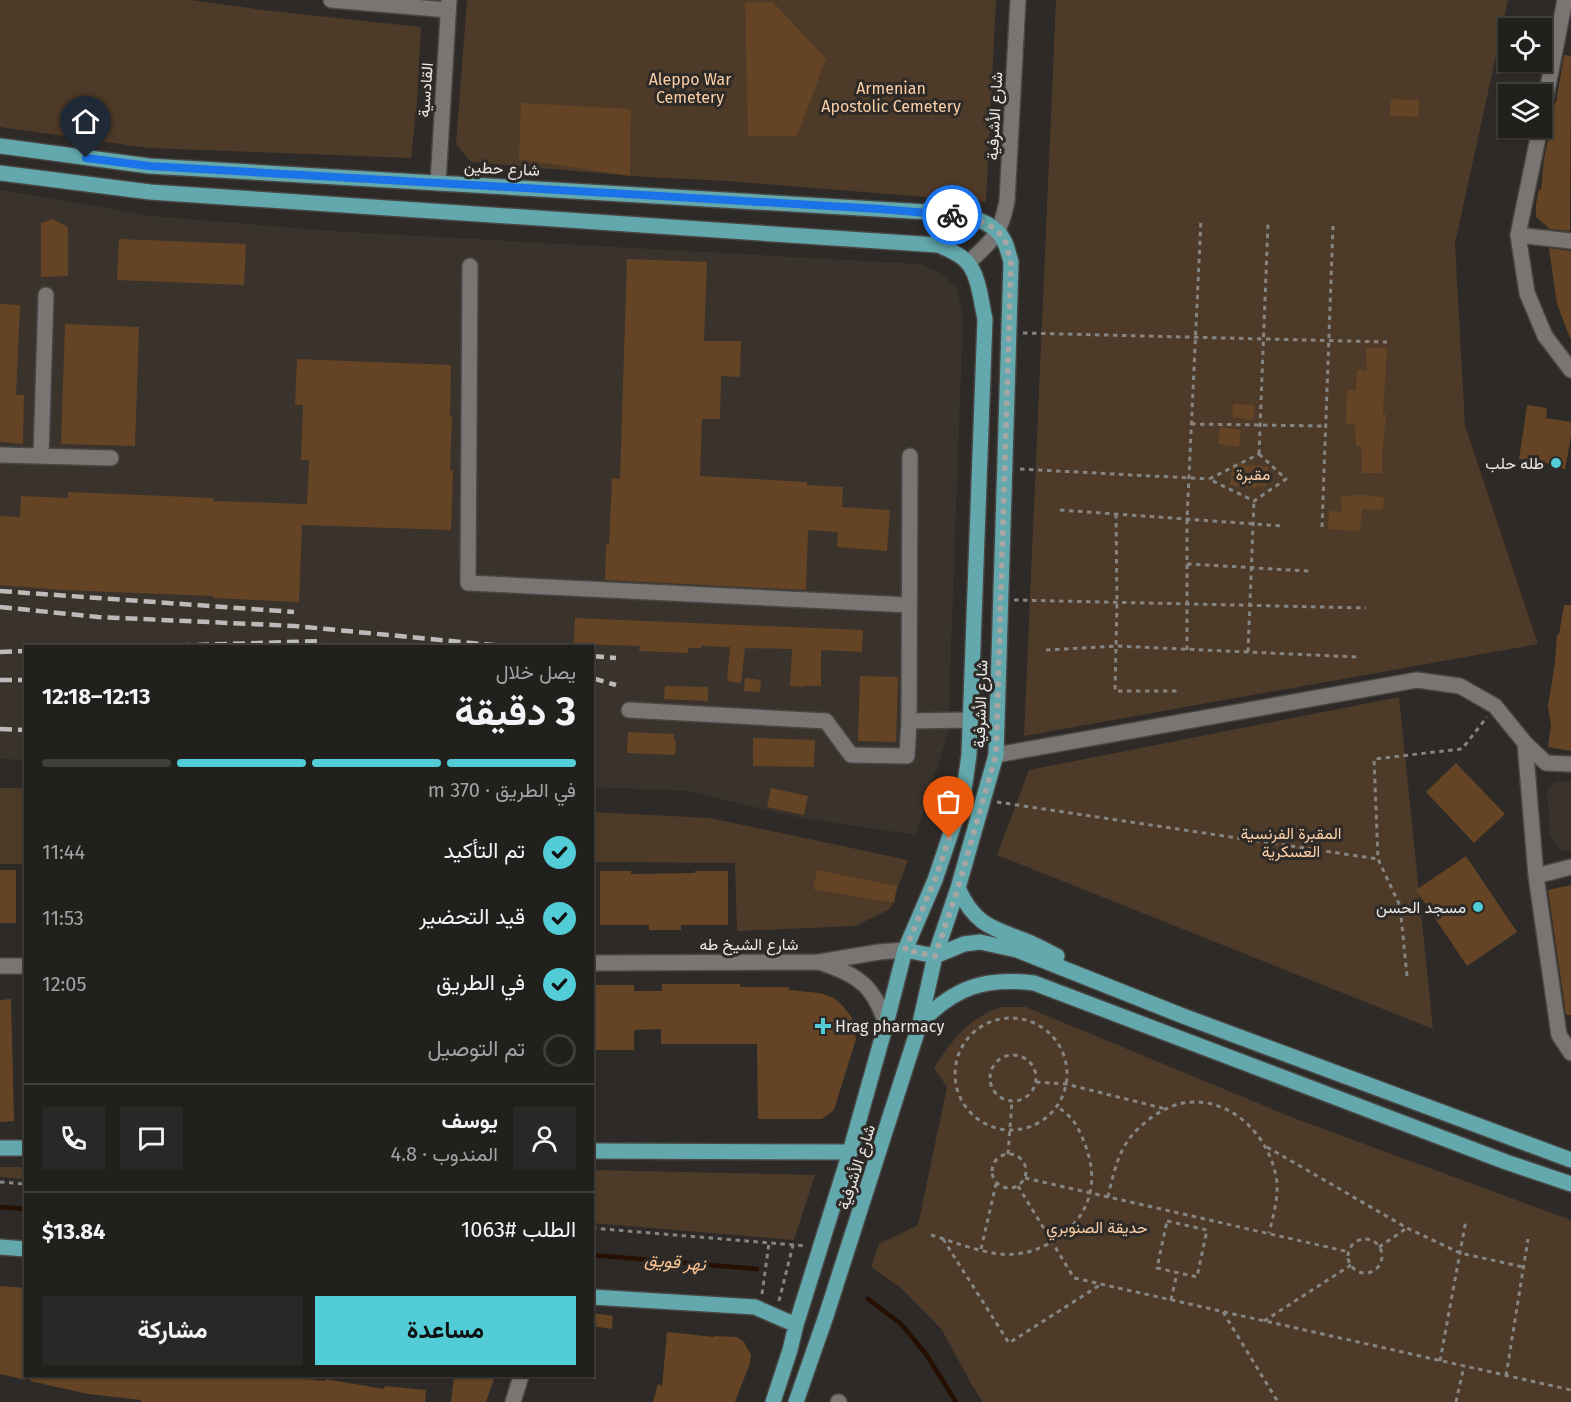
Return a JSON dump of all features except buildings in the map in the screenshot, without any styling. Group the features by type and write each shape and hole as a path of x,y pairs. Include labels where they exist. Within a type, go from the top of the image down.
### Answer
{"main road":[{"name":"شارع حطين","path":"0,146 149,166 927,212 980,220 998,232"},
{"path":"0,173 150,192 938,245 952,251 968,263"},
{"name":"شارع الأشرفية","path":"796,1402 920,1023 935,956 958,888 996,755 1011,262 1005,242 998,232"},
{"name":"شارع الأشرفية","path":"773,1402 850,1152 905,950 935,880 963,797 969,755 985,319 977,281 968,263"},
{"path":"958,888 965,903 988,926 1058,956 1091,980"},
{"path":"905,950 935,956 964,944 980,942 1017,950 1183,1016 1571,1160"},
{"path":"920,1023 935,1008 971,987 1013,980 1034,983 1495,1158 1571,1184"},
{"path":"0,1148 24,1148"},
{"path":"594,1151 850,1152"},
{"path":"0,1247 24,1249"},
{"path":"594,1297 754,1307 796,1325"}],"street":[{"path":"331,0 448,5"},
{"name":"شارع الأشرفية","path":"968,263 998,232 1004,219 1007,201 1018,0"},
{"name":"القادسية","path":"438,183 448,5"},
{"path":"1549,84 1566,10"},
{"path":"1538,138 1518,235 1527,292 1545,336 1571,370"},
{"path":"1518,235 1571,242"},
{"path":"470,266 468,583 909,605"},
{"path":"41,456 46,295"},
{"path":"0,455 111,458"},
{"path":"629,710 826,721 851,755 908,756 910,456"},
{"path":"996,755 1418,680 1460,686 1495,706 1525,743 1546,763 1571,764"},
{"path":"909,721 970,720"},
{"path":"1525,743 1536,876 1559,1035 1571,1053"},
{"path":"1536,876 1571,867"},
{"name":"شارع الشيخ طه","path":"594,963 819,962 905,950"},
{"path":"819,962 845,971 863,983 874,996 886,1024"},
{"path":"0,966 24,966"},
{"path":"513,1402 521,1377"}],"path":[{"path":"1187,650 1186,519 1201,219"},
{"path":"1254,501 1286,479 1259,454 1268,223"},
{"path":"1322,527 1333,226"},
{"path":"1010,332 1387,342"},
{"path":"1191,424 1325,426"},
{"path":"1209,479 1259,454"},
{"path":"1005,469 1209,479 1254,501"},
{"path":"1248,652 1254,501"},
{"path":"1060,510 1282,526"},
{"path":"1116,514 1115,692 1176,691"},
{"path":"1187,564 1309,571"},
{"path":"1002,600 1366,608"},
{"path":"1047,650 1116,646 1357,657"},
{"path":"1407,976 1400,906 1378,859 1374,759 1462,749 1495,706"},
{"path":"983,800 1378,859"},
{"path":"1004,1018 1018,1018 1045,1029 1062,1051 1066,1065 1066,1084 1058,1106 1048,1117 1023,1130 997,1129 986,1124 971,1113 961,1099 957,1088 956,1064 965,1042 982,1026 1004,1018"},
{"path":"1007,1056 1021,1057 1028,1061 1033,1067 1036,1082 1029,1095 1012,1101 995,1092 990,1079 995,1065 1007,1056"},
{"path":"1036,1082 1066,1084 1166,1110"},
{"path":"1008,1154 1012,1101"},
{"path":"1108,1197 1117,1161 1133,1135 1147,1121 1166,1110 1179,1104 1199,1102 1237,1115 1254,1130 1266,1146 1277,1185 1269,1234"},
{"path":"931,1235 997,1254 1014,1255 1033,1251 1066,1232 1080,1216 1089,1200 1092,1167 1080,1131 1072,1118 1058,1106"},
{"path":"1266,1146 1407,1228 1460,1253 1523,1267"},
{"path":"1008,1154 1019,1157 1025,1167 1025,1178 1012,1189 1001,1187 996,1184 991,1173 994,1162 1008,1154"},
{"path":"1025,1178 1349,1252"},
{"path":"0,1182 24,1184"},
{"path":"981,1250 996,1184"},
{"path":"1018,1186 1074,1278 1571,1390"},
{"path":"1440,1361 1466,1220"},
{"path":"1167,1221 1207,1230 1197,1277 1177,1273 1157,1268 1167,1221"},
{"path":"594,1228 820,1247"},
{"path":"1379,1247 1407,1228"},
{"path":"942,1238 1009,1343 1101,1284"},
{"path":"1365,1239 1371,1240 1382,1252 1380,1263 1373,1271 1362,1273 1351,1264 1348,1257 1349,1252 1354,1242 1365,1239"},
{"path":"1506,1376 1528,1239"},
{"path":"760,1310 769,1243"},
{"path":"775,1316 793,1245"},
{"path":"1264,1321 1351,1264"},
{"path":"1172,1300 1177,1273"},
{"path":"1223,1312 1278,1402"},
{"path":"1456,1402 1464,1366"}],"shaded area":[{"path":"0,190 152,216 330,231 920,264 940,273 956,287 963,315 948,733 916,835 801,818 688,791 594,787 594,645 24,645 24,760 0,759"},
{"path":"1555,781 1571,782 1571,851 1562,851 1550,835 1547,791"}],"green space":[{"path":"0,0 191,0 421,27 411,158 148,148 0,127"},
{"name":"Armenian Apostolic Cemetery","path":"467,0 996,0 986,202 471,162 456,144"},
{"name":"مقبرة","path":"1056,0 1508,0 1504,18 1498,18 1498,46 1455,244 1465,425 1538,644 1024,736"},
{"name":"المقبرة الفرنسية العسكرية","path":"1399,697 1433,1029 997,855 1029,770"},
{"path":"0,788 24,788 24,864 0,864"},
{"path":"594,812 710,818 908,860 890,909 855,926 737,931 735,863 594,862"},
{"name":"حديقة الصنوبري","path":"1001,1007 1026,1007 1291,1117 1571,1220 1571,1402 983,1402 942,1330 901,1288 871,1267 879,1244 918,1225 947,1087 934,1068 962,1031 979,1018"},
{"path":"0,1167 24,1167 24,1179 0,1177"},
{"path":"594,1170 815,1175 794,1240 594,1223"}],"waterway":[{"name":"نهر قويق","path":"0,1207 24,1209"},
{"name":"نهر قويق","path":"594,1255 757,1269"},
{"name":"نهر قويق","path":"868,1299 901,1324 926,1354 956,1402"}],"railway":[{"path":"0,591 294,612"},
{"path":"0,607 98,617 295,626 493,645"},
{"path":"193,645 323,641"},
{"path":"0,652 24,651"},
{"path":"594,656 616,658"},
{"path":"594,679 616,685"},
{"path":"0,680 24,680"},
{"path":"0,729 24,730"}],"way so far":[{"path":"949,838 935,880 905,950 935,956 958,888 996,755 1011,262 1005,242 998,232 980,220 952,215"}],"place":[{"name":"طله حلب","path":"1556,463"},
{"name":"مسجد الحسن","path":"1478,907"},
{"name":"Hrag pharmacy","path":"823,1026"}],"route":[{"path":"86,158 149,166 952,215"}],"park label":[{"name":"Aleppo War Cemetery","path":"690,88"}]}
